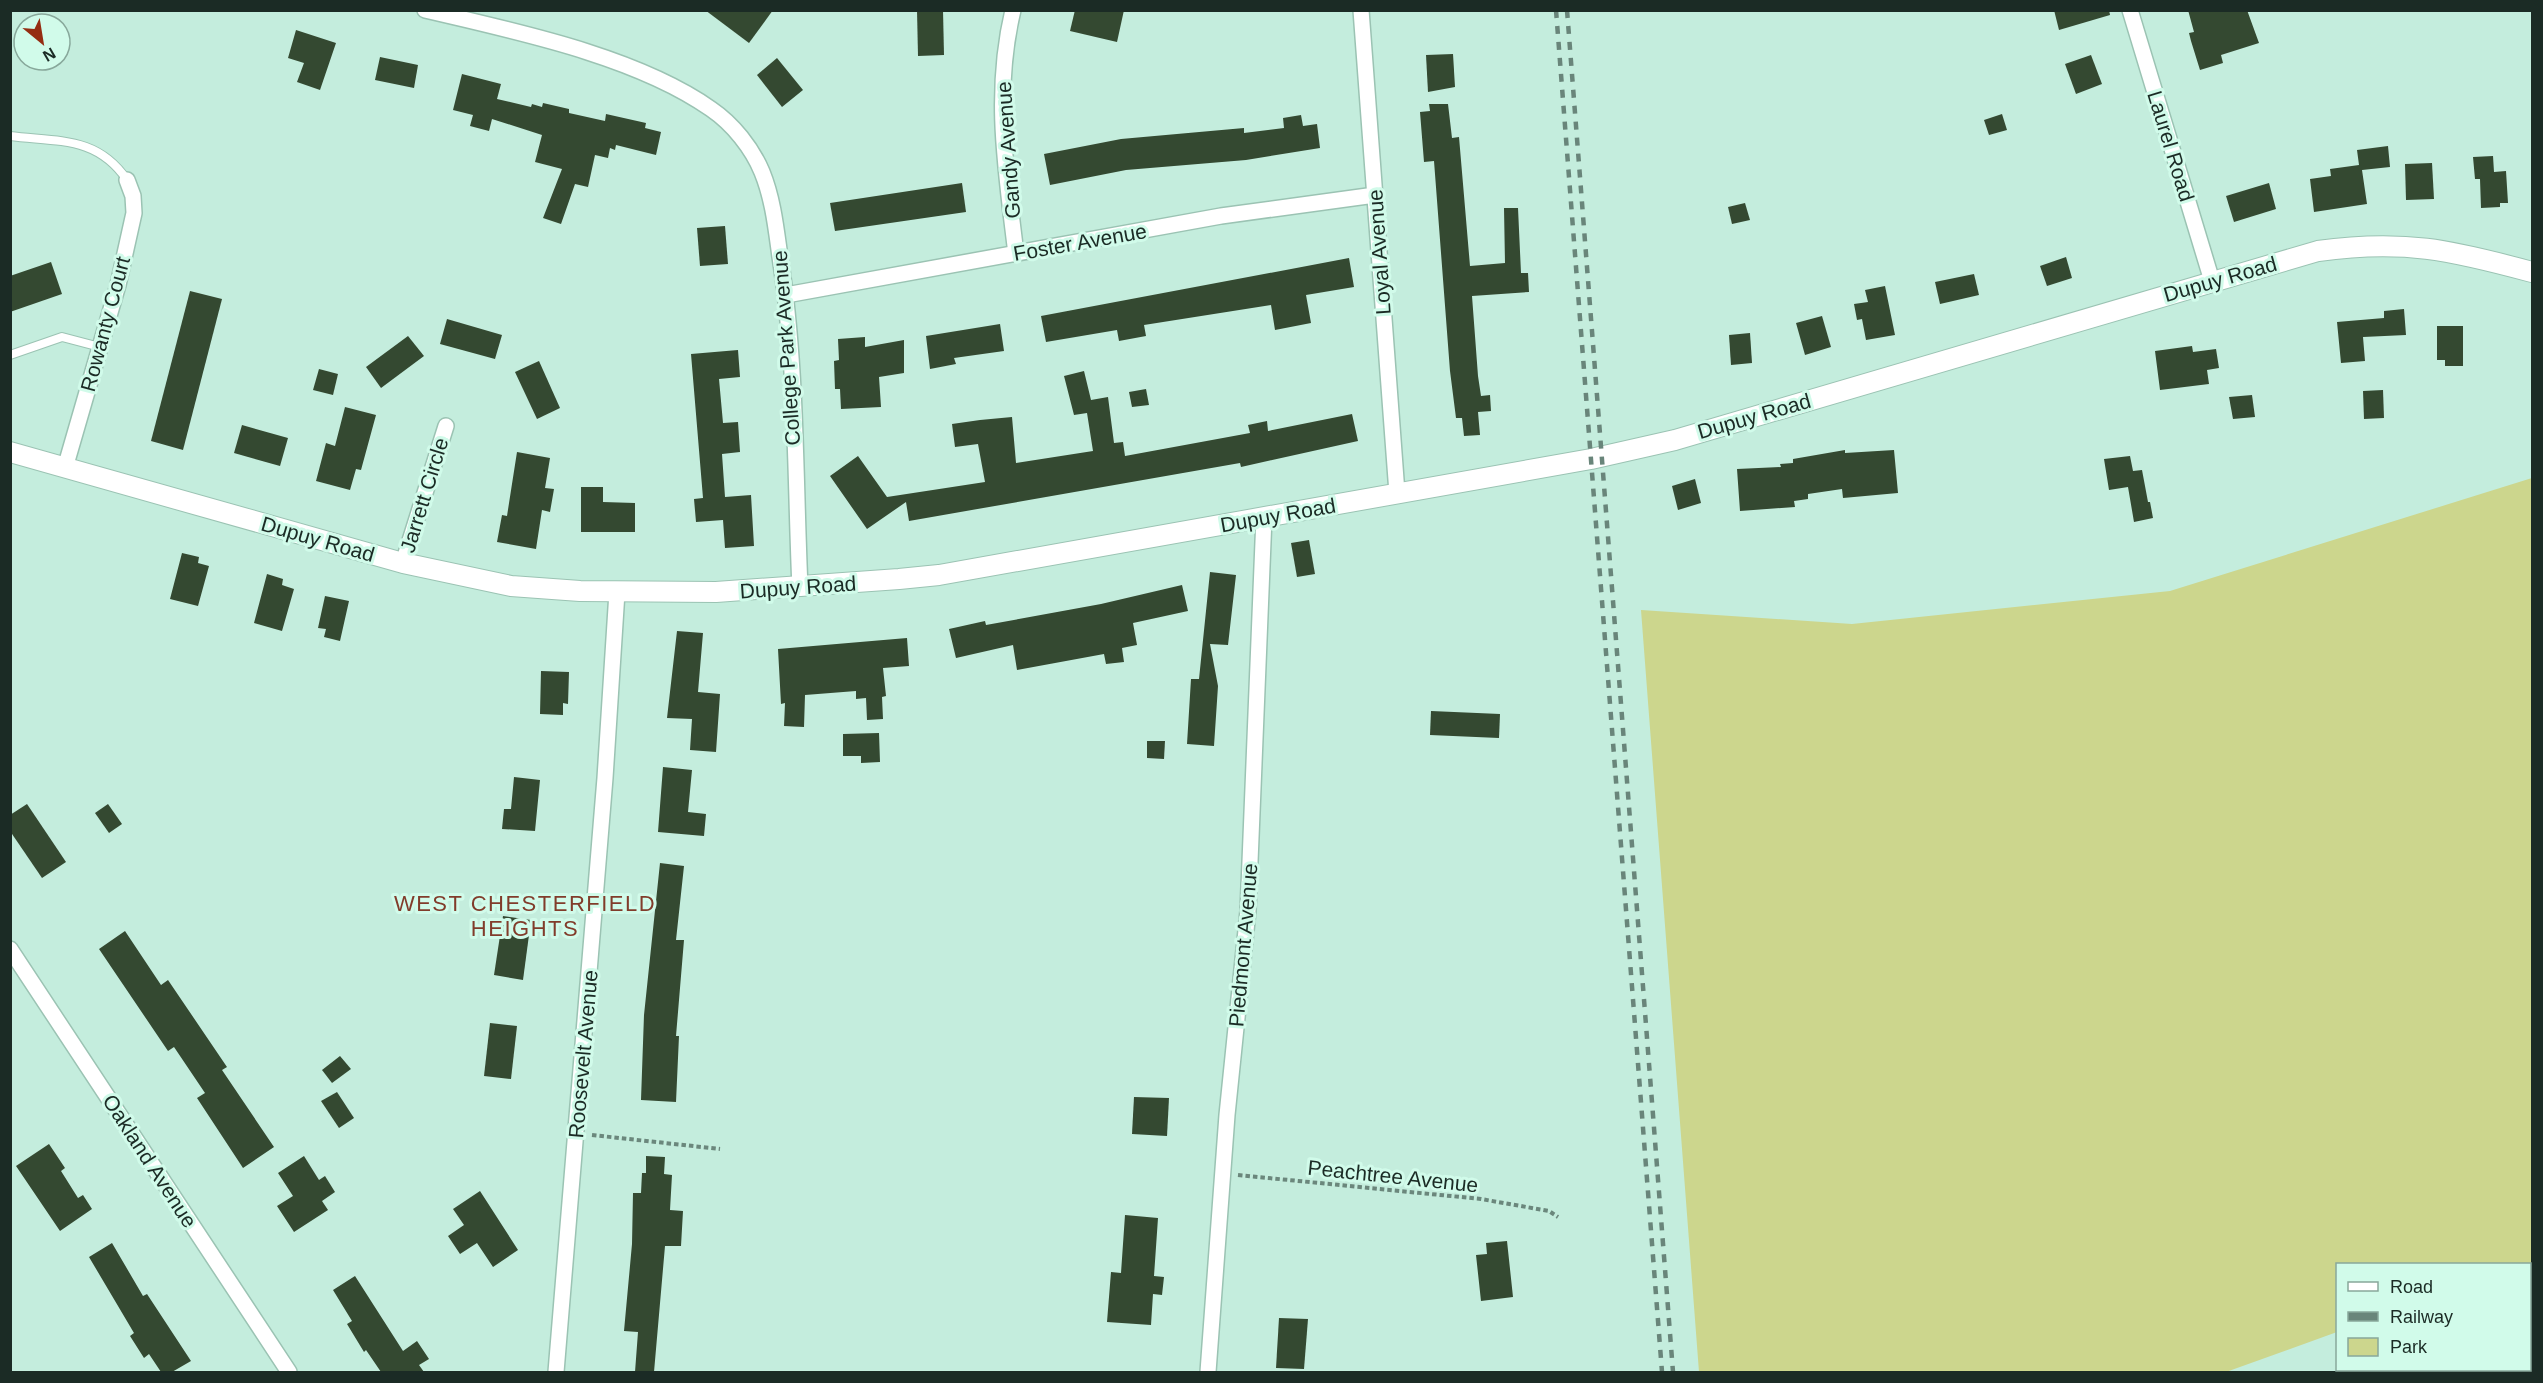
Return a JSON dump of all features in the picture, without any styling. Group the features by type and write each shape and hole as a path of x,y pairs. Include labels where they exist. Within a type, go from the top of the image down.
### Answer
{"street":[{"name":"College Park Avenue","path":"424,10 609,60 681,90 713,110 750,150 762,172 772,202 786,295 800,588"},
{"name":"Gandy Avenue","path":"1013,10 1001,80 1000,113 1016,254"},
{"name":"Loyal Avenue","path":"1361,10 1396,493"},
{"name":"Laurel Road","path":"2130,10 2212,281"},
{"name":"Rowanty Court","path":"65,468 118,285 134,213 133,196 127,180"},
{"name":"Foster Avenue","path":"786,295 1221,216 1375,195"},
{"name":"Dupuy Road","path":"10,452 403,563 511,586 617,592 800,588 939,575 1591,459 1675,440 2318,251 2379,244 2418,246 2456,252 2532,272"},
{"name":"Jarrett Circle","path":"403,563 446,426"},
{"name":"Piedmont Avenue","path":"1208,1372 1223,1174 1248,911 1264,517"},
{"name":"Roosevelt Avenue","path":"556,1372 605,778 617,592"},
{"name":"Oakland Avenue","path":"10,949 289,1372"}],"lane":[{"path":"10,136 87,146 103,153 117,165 127,180"},
{"path":"10,355 62,337 100,347"}],"path":[{"path":"576,1133 720,1149"},
{"name":"Peachtree Avenue","path":"1223,1174 1481,1199 1549,1211 1558,1217"}],"green space":[{"path":"2532,478 2532,1320 2531,1263 2336,1263 2336,1332 2226,1372 1699,1372 1641,610 1852,624 2170,591"}],"building":[{"path":"705,10 773,10 749,43"},
{"path":"917,10 943,10 944,55 918,56"},
{"path":"1075,10 1124,10 1117,42 1070,31"},
{"path":"2054,10 2109,10 2110,15 2059,30"},
{"path":"2188,10 2247,10 2259,43 2221,55 2223,63 2200,70 2189,33 2194,32"},
{"path":"296,30 336,43 320,90 297,82 304,63 288,58"},
{"path":"1453,54 1455,87 1428,92 1426,55"},
{"path":"2091,55 2102,84 2076,94 2065,64"},
{"path":"380,57 418,65 414,88 375,80"},
{"path":"777,58 803,90 782,107 757,75"},
{"path":"462,74 501,84 497,99 531,107 532,104 542,107 543,103 569,109 569,113 605,121 606,114 646,123 645,128 661,132 656,155 616,145 615,150 610,148 608,158 595,155 588,187 575,184 561,224 543,218 562,169 535,162 542,135 492,119 489,131 470,126 473,115 453,110"},
{"path":"1429,104 1448,104 1452,138 1459,137 1470,266 1505,263 1504,208 1518,208 1521,273 1528,273 1529,292 1472,296 1481,396 1490,395 1491,411 1478,412 1480,435 1464,436 1462,418 1456,418 1450,371 1434,161 1424,162 1420,112 1430,111"},
{"path":"2002,114 2007,130 1989,135 1984,120"},
{"path":"1301,115 1303,126 1317,124 1320,148 1246,160 1126,170 1050,185 1044,154 1121,139 1244,128 1244,133 1284,128 1283,118"},
{"path":"2388,146 2390,167 2362,170 2367,204 2314,212 2310,179 2331,176 2330,169 2359,165 2357,150"},
{"path":"2493,156 2494,172 2506,171 2508,203 2500,203 2500,207 2481,208 2480,179 2475,179 2473,157"},
{"path":"2432,163 2434,199 2406,200 2405,164"},
{"path":"962,183 966,212 835,231 830,203"},
{"path":"2269,183 2276,209 2234,222 2226,196"},
{"path":"1745,203 1750,220 1732,224 1728,207"},
{"path":"725,226 728,264 700,266 697,228"},
{"path":"2066,257 2072,278 2047,286 2040,266"},
{"path":"1349,258 1354,287 1306,295 1311,323 1275,330 1271,305 1144,325 1146,336 1119,341 1117,330 1046,342 1041,316"},
{"path":"51,262 62,294 10,312 10,276"},
{"path":"1974,274 1979,295 1940,304 1935,282"},
{"path":"1885,286 1895,335 1866,340 1862,319 1857,320 1854,304 1868,302 1865,290"},
{"path":"190,291 222,299 183,450 151,441"},
{"path":"2404,309 2406,335 2363,337 2365,361 2341,363 2337,322 2384,318 2384,311"},
{"path":"1822,316 1831,347 1805,355 1796,323"},
{"path":"447,319 502,335 495,359 440,344"},
{"path":"1000,324 1004,351 954,358 956,364 930,369 926,336"},
{"path":"2437,326 2463,326 2463,366 2445,366 2445,360 2437,360"},
{"path":"1750,333 1752,363 1731,365 1729,335"},
{"path":"408,336 424,356 381,388 366,367"},
{"path":"865,337 865,347 904,340 904,373 879,377 881,407 841,409 840,389 835,389 834,361 839,360 838,339"},
{"path":"2192,346 2193,352 2216,349 2219,368 2207,370 2209,384 2160,390 2155,351"},
{"path":"738,350 740,377 719,379 723,423 738,422 740,452 722,454 725,497 751,495 754,546 725,548 723,520 696,522 694,499 703,498 691,354"},
{"path":"539,361 560,408 537,419 515,372"},
{"path":"319,369 338,374 333,395 313,390"},
{"path":"1084,371 1091,400 1108,397 1114,443 1123,442 1125,456 1250,433 1248,425 1267,421 1268,431 1352,414 1358,441 1241,467 1240,463 909,521 906,502 867,529 830,476 858,456 887,497 985,482 978,444 955,447 952,424 980,420 1012,417 1016,463 1093,451 1087,413 1074,415 1064,376"},
{"path":"1146,389 1149,405 1132,407 1129,392"},
{"path":"2383,390 2384,418 2364,419 2363,391"},
{"path":"2252,395 2255,417 2233,419 2229,397"},
{"path":"345,407 376,415 361,470 356,469 350,490 316,481 326,443 335,446"},
{"path":"242,425 288,438 280,466 234,453"},
{"path":"1845,450 1845,453 1894,450 1898,493 1843,498 1842,489 1808,494 1808,499 1794,501 1795,507 1740,511 1737,469 1781,467 1780,464 1793,463 1793,459"},
{"path":"517,452 550,458 545,488 554,489 550,512 542,510 536,549 497,542 502,515 507,516"},
{"path":"2130,456 2133,471 2142,470 2153,518 2134,522 2128,487 2109,490 2104,459"},
{"path":"1695,479 1701,503 1678,510 1672,486"},
{"path":"581,487 603,487 603,502 635,503 635,532 581,532"},
{"path":"1309,540 1315,574 1297,577 1291,543"},
{"path":"182,553 199,557 198,563 209,566 198,606 170,599"},
{"path":"1210,572 1236,575 1228,645 1210,644 1218,686 1214,746 1187,744 1191,679 1199,679"},
{"path":"267,574 283,579 282,585 294,589 282,631 254,623"},
{"path":"1182,585 1188,611 1133,623 1137,645 1122,648 1124,662 1106,664 1104,654 1017,670 1013,645 956,658 949,629 985,621 986,625 1101,604"},
{"path":"325,596 349,601 340,641 324,637 326,629 318,628"},
{"path":"677,631 703,633 698,692 720,694 716,752 690,750 692,719 667,718"},
{"path":"907,638 909,666 883,668 886,696 882,697 883,719 867,720 866,698 856,699 856,691 805,695 804,727 784,726 785,703 781,704 778,649"},
{"path":"541,671 569,672 568,704 563,703 563,715 540,714"},
{"path":"1431,711 1500,714 1499,738 1430,735"},
{"path":"879,733 880,762 861,763 861,756 843,756 843,734"},
{"path":"1147,741 1165,741 1164,759 1147,758"},
{"path":"663,767 692,770 688,812 706,814 704,836 658,832"},
{"path":"514,777 540,780 535,831 502,829 504,809 511,809"},
{"path":"27,804 66,862 42,878 10,831 10,815"},
{"path":"108,804 122,824 109,833 95,813"},
{"path":"660,863 684,866 676,940 684,940 676,1036 679,1036 676,1102 641,1100 644,1015"},
{"path":"503,916 531,920 523,980 494,975"},
{"path":"125,931 161,985 168,980 227,1067 222,1070 274,1147 243,1168 197,1098 205,1093 174,1047 168,1051 99,949"},
{"path":"490,1023 517,1026 511,1079 484,1076"},
{"path":"340,1056 351,1069 332,1083 322,1070"},
{"path":"337,1092 354,1118 339,1128 321,1101"},
{"path":"1134,1097 1169,1098 1167,1136 1132,1134"},
{"path":"49,1144 65,1168 61,1171 78,1198 83,1195 92,1209 60,1231 16,1166"},
{"path":"304,1156 319,1180 325,1176 335,1192 322,1201 328,1210 294,1232 277,1206 293,1196 278,1173"},
{"path":"646,1156 665,1157 664,1174 672,1175 670,1210 683,1211 681,1246 665,1246 654,1372 635,1372 638,1332 624,1331 632,1244 633,1193 641,1193 642,1173 646,1173"},
{"path":"480,1191 518,1250 493,1267 477,1243 460,1254 448,1236 464,1225 453,1209"},
{"path":"1125,1215 1158,1218 1154,1276 1164,1277 1162,1295 1153,1294 1151,1325 1107,1322 1111,1272 1121,1273"},
{"path":"1507,1241 1513,1297 1481,1301 1476,1255 1487,1254 1486,1243"},
{"path":"112,1243 143,1296 147,1294 191,1361 172,1372 161,1372 149,1354 144,1358 130,1336 134,1333 89,1257"},
{"path":"355,1276 403,1351 417,1341 429,1359 419,1365 424,1372 381,1372 366,1350 364,1352 347,1324 352,1321 333,1290"},
{"path":"1279,1318 1308,1319 1304,1369 1276,1368"}],"railway":[{"path":"1556,10 1662,1372"},
{"path":"1567,10 1673,1372"}],"district":[{"name":"WEST CHESTERFIELD HEIGHTS","path":"525,916"}]}
